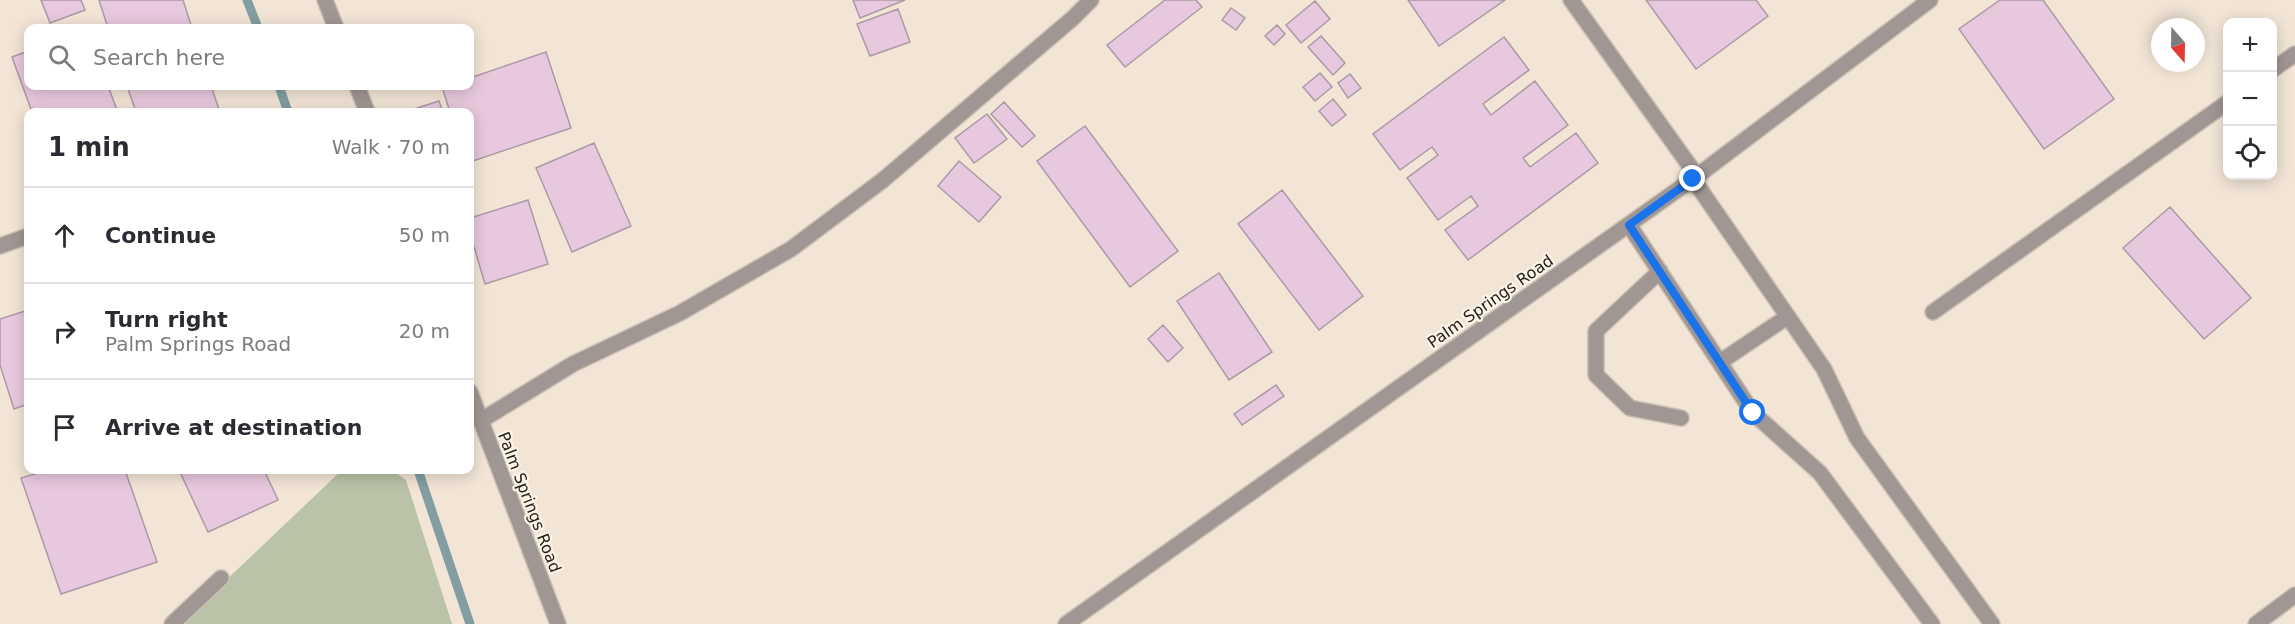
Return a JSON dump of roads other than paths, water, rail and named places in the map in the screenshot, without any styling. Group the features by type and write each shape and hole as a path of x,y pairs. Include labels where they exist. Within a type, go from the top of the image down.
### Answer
{"street":[{"path":"325,0 334,24"},
{"path":"480,421 573,364 680,313 791,249 883,180 1073,18 1091,0"},
{"path":"1571,0 1824,369 1857,438 1992,624"},
{"name":"Palm Springs Road","path":"1066,624 1695,178 1930,0"},
{"path":"2277,67 2295,54"},
{"path":"359,90 365,108"},
{"path":"1932,312 2223,106"},
{"path":"1629,225 1753,413 1820,472 1932,624"},
{"path":"0,246 24,237"},
{"path":"1660,272 1596,331 1596,375 1630,408 1681,418"},
{"path":"1720,362 1787,316"},
{"name":"Palm Springs Road","path":"474,404 558,624"},
{"path":"172,624 221,578"},
{"path":"2256,624 2295,595"}],"waterway":[{"path":"247,0 256,24"},
{"path":"280,90 287,108"},
{"path":"419,474 470,624"}]}
